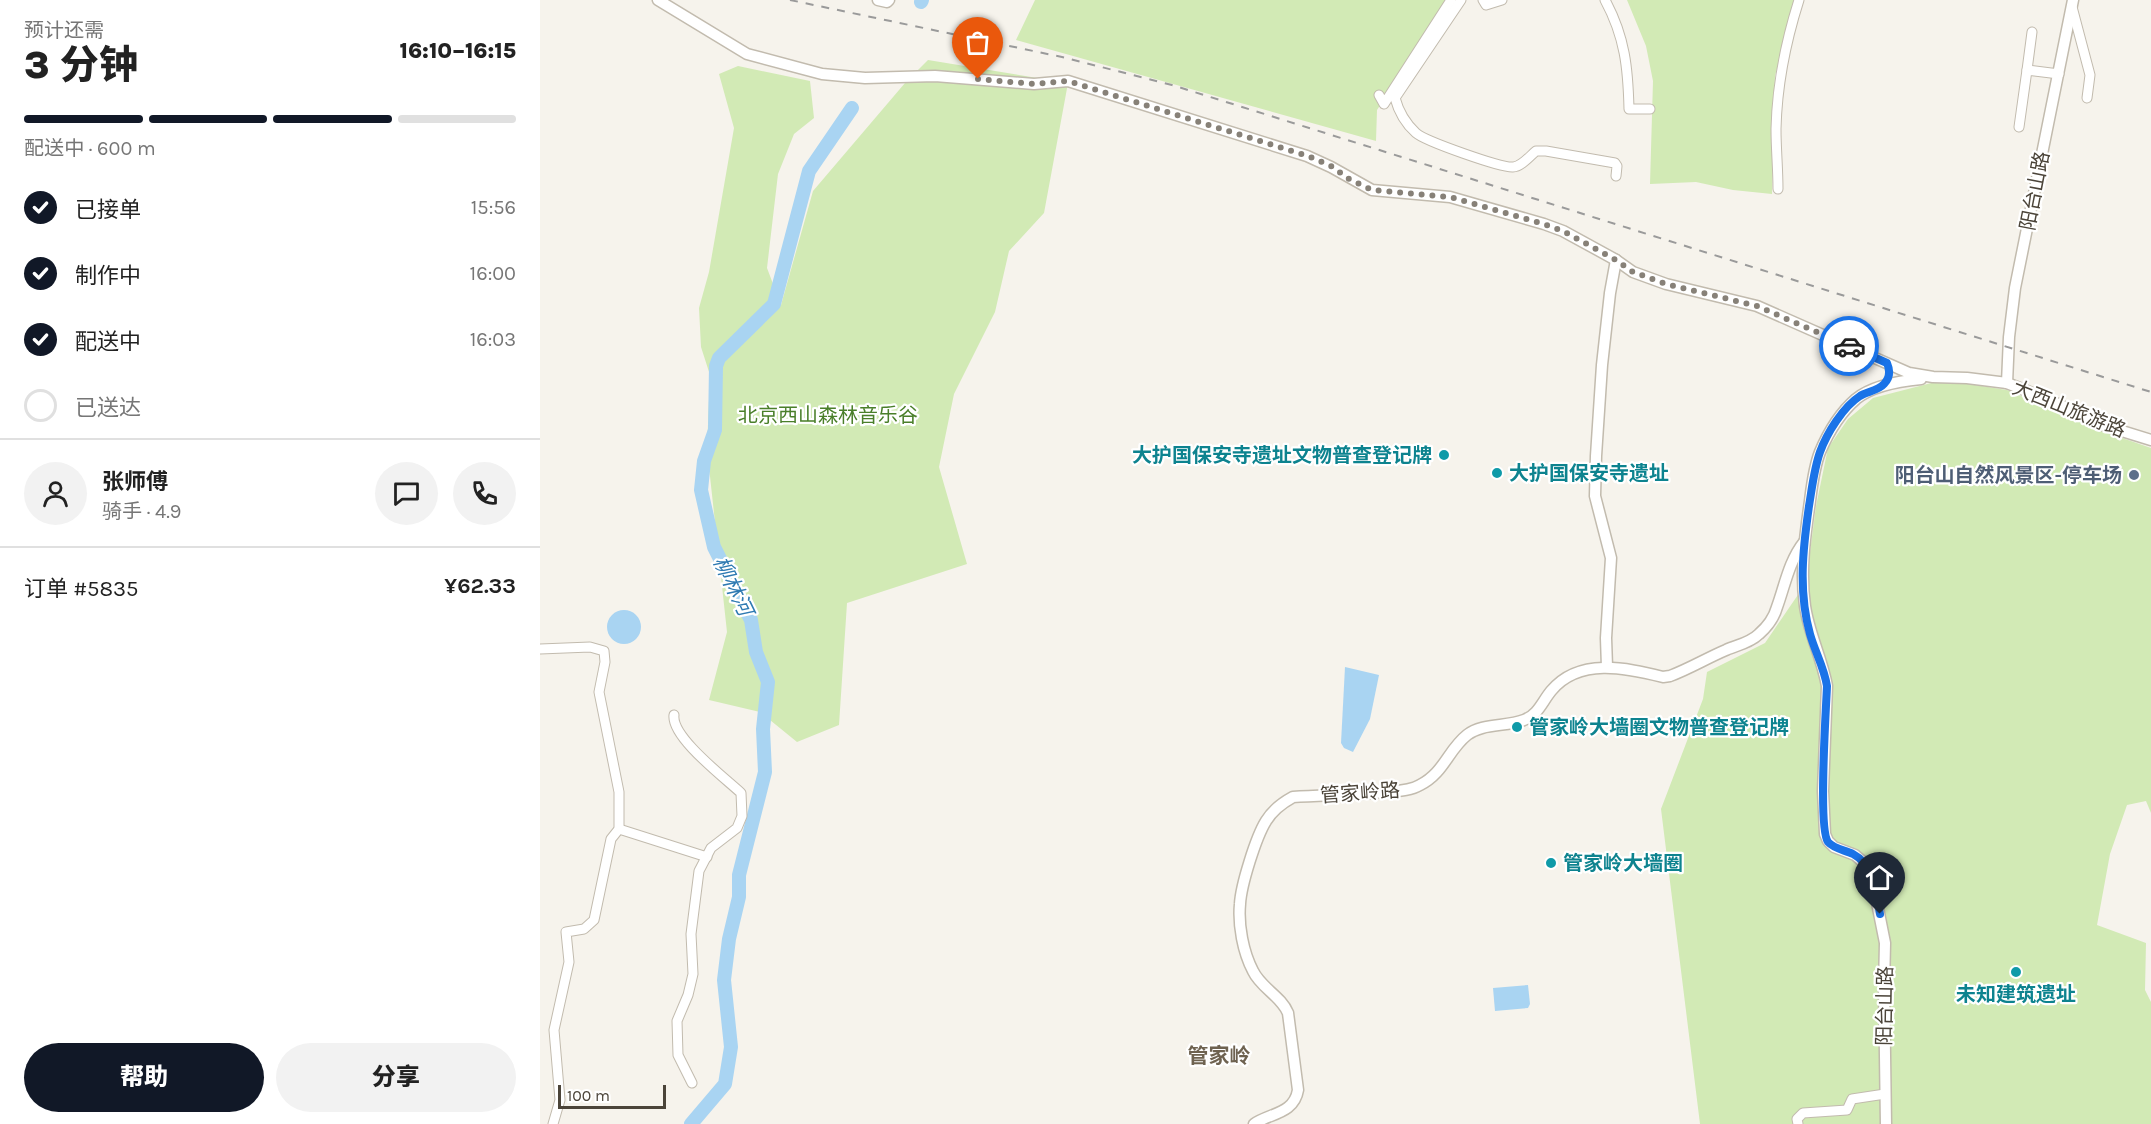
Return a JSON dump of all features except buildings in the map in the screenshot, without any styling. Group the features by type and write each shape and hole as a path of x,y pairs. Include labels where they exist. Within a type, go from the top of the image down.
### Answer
{"street":[{"name":"大西山旅游路","path":"658,0 747,54 822,74 865,78 935,76 1034,84 1068,81 1308,156 1331,166 1349,179 1372,190 1450,197 1544,224 1563,231 1633,272 1657,281 1757,306 1909,372 1933,377 2007,383 2052,400 2096,423 2151,440"},
{"path":"878,0 887,2 889,0"},
{"path":"1379,95 1384,104 1451,0"},
{"path":"1461,0 1395,98 1399,115 1417,134 1479,159 1514,167 1520,165 1536,151 1546,151 1615,163 1616,176"},
{"path":"1483,0 1485,5 1502,0"},
{"path":"1605,0 1622,40 1628,70 1629,109 1650,109"},
{"path":"1778,189 1776,128 1780,80 1791,25 1799,0"},
{"path":"2073,4 2090,75 2087,98"},
{"name":"阳台山路","path":"2007,383 2009,337 2015,288 2073,4"},
{"path":"2019,127 2032,32"},
{"path":"2027,70 2059,74"},
{"path":"1607,667 1606,638 1611,558 1595,496 1603,355 1616,260"},
{"path":"1883,386 1890,372 1887,363"},
{"name":"阳台山路","path":"1886,1124 1885,943 1871,873 1855,855 1834,847 1825,834 1823,791 1827,686 1810,634 1805,605 1802,580 1804,542 1820,453 1846,409 1857,398 1883,386 1906,380 1933,377"},
{"name":"管家岭路","path":"1254,1124 1281,1113 1290,1106 1298,1090 1288,1013 1285,1005 1261,983 1253,971 1240,923 1241,890 1266,821 1284,802 1293,797 1378,793 1412,789 1421,785 1443,767 1467,735 1477,730 1525,720 1539,710 1561,680 1580,671 1607,667 1663,677 1670,676 1758,636 1770,623 1777,609 1787,575 1798,549 1804,542"},
{"path":"540,649 590,647 604,651 605,662 599,692 619,792 619,829 611,838 594,920 584,929 566,932 569,962 554,1030 560,1100 553,1124"},
{"path":"674,716 673,721 681,735 741,793 742,816 737,828 711,848 699,871 691,934 693,974 688,995 677,1021 678,1055 692,1083"},
{"path":"619,829 707,857"},
{"path":"1798,1124 1797,1119 1803,1113 1847,1110 1852,1099 1885,1094"}],"green space":[{"path":"1035,0 1449,0 1377,110 1376,141 1016,40"},
{"path":"1627,0 1794,0 1775,76 1772,194 1733,190 1696,182 1650,184 1653,81 1646,46"},
{"name":"北京西山森林音乐谷","path":"928,60 1068,83 1044,213 1009,251 995,312 954,394 939,467 967,564 847,603 839,725 797,742 760,712 709,700 727,632 707,449 710,375 701,347 699,308 709,272 734,128 719,74 738,66 810,81 814,118 794,134 778,174 767,268 781,305 813,191 905,83"},
{"path":"1943,380 2007,390 2105,432 2151,448 2151,813 2146,801 2127,805 2110,854 2097,925 2146,943 2145,990 2151,1002 2151,1124 1700,1124 1661,809 1703,699 1707,672 1765,643 1806,583 1816,506 1828,448 1848,419 1873,398"}],"water":[{"path":"624,610 636,615 641,627 636,639 624,644 612,639 607,627 612,615"},
{"path":"1345,667 1379,675 1370,719 1353,752 1344,748 1341,743"},
{"path":"1528,985 1530,1004 1528,1008 1495,1011 1493,988"}],"waterway":[{"name":"柳林河","path":"691,1124 725,1084 731,1047 724,980 729,939 739,897 739,875 765,772 763,729 768,682 756,652 751,620 714,547 701,490 704,461 715,430 716,366 719,358 774,304 809,171 852,108"}],"railway":[{"path":"790,0 1062,57 1172,85 2151,392"}],"way so far":[{"path":"978,79 1034,84 1068,81 1308,156 1331,166 1349,179 1372,190 1390,193 1435,194 1544,224 1563,231 1647,278 1757,306 1849,346"}],"place":[{"name":"大护国保安寺遗址文物普查登记牌","path":"1444,455"},
{"name":"大护国保安寺遗址","path":"1497,473"},
{"name":"阳台山自然风景区-停车场","path":"2134,475"},
{"name":"管家岭大墙圈文物普查登记牌","path":"1517,727"},
{"name":"管家岭大墙圈","path":"1551,863"},
{"name":"未知建筑遗址","path":"2016,972"}],"district":[{"name":"管家岭","path":"1219,1056"}],"route":[{"path":"1849,346 1887,363 1890,372 1883,386 1857,398 1846,409 1820,453 1804,542 1802,580 1810,634 1827,686 1823,791 1825,834 1834,847 1855,855 1871,873 1880,914"}]}
